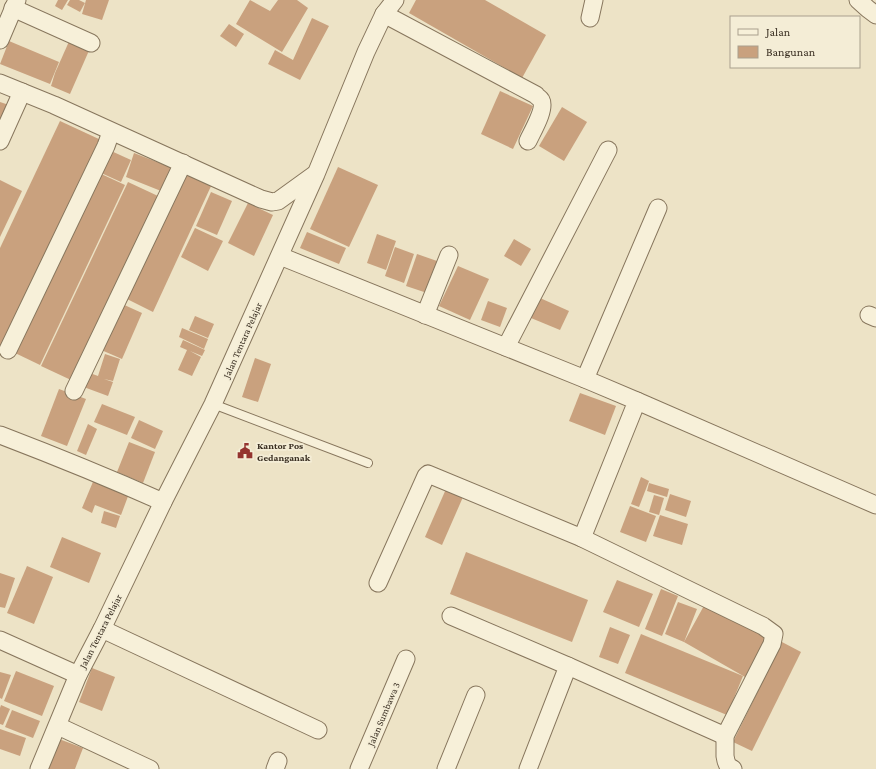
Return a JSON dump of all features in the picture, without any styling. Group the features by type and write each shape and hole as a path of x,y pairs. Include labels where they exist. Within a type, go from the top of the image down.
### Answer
{"street":[{"name":"Jalan Tentara Pelajar","path":"39,769 78,675 213,404 316,174 366,52 384,14 394,0"},
{"path":"590,18 594,0"},
{"path":"858,0 876,15"},
{"path":"0,40 15,4 91,43"},
{"path":"384,14 536,95 541,100 541,112 528,141"},
{"path":"0,83 54,105 261,199 272,202 278,201 316,174"},
{"path":"0,141 22,92"},
{"path":"8,350 111,132"},
{"path":"506,347 608,150"},
{"path":"74,391 182,163"},
{"path":"585,379 658,208"},
{"path":"425,315 449,255"},
{"path":"280,256 585,379 876,505"},
{"path":"582,538 637,401"},
{"path":"0,435 64,459 163,502"},
{"path":"378,583 428,474 582,538 763,626 774,634 772,644 725,736 726,761 728,766 732,769"},
{"path":"451,616 725,736"},
{"path":"102,629 318,730"},
{"name":"Jalan Tentara Pelajar","path":"0,640 78,675"},
{"name":"Jalan Sumbawa 3","path":"359,769 406,659"},
{"path":"528,769 568,666"},
{"path":"446,769 476,695"},
{"path":"58,726 150,769"}],"lane":[{"path":"213,404 368,463"}],"building":[{"path":"58,0 68,0 62,10 55,6"},
{"path":"70,0 79,0 85,3 80,12 67,5"},
{"path":"86,0 109,0 102,20 82,14"},
{"path":"250,0 270,11 278,0 297,0 308,8 282,52 236,24"},
{"path":"416,0 485,0 546,35 522,78 409,13"},
{"path":"312,18 329,26 300,80 268,64 275,50 293,60"},
{"path":"229,24 244,34 236,47 220,36"},
{"path":"71,37 91,46 70,94 51,86 55,73"},
{"path":"9,41 59,62 50,84 0,64"},
{"path":"500,91 533,106 513,149 481,134"},
{"path":"0,102 9,105 0,132"},
{"path":"562,107 587,122 564,161 539,146"},
{"path":"60,121 101,140 0,349 0,248"},
{"path":"109,150 131,160 121,182 99,172"},
{"path":"134,153 175,169 166,193 126,177"},
{"path":"338,167 378,185 349,247 310,229"},
{"path":"97,172 125,185 40,365 13,352"},
{"path":"185,173 212,184 153,312 127,299"},
{"path":"0,180 22,191 0,237"},
{"path":"128,182 158,196 71,380 41,366"},
{"path":"211,192 232,201 217,235 196,226"},
{"path":"248,203 273,215 254,256 228,243"},
{"path":"195,228 223,241 208,271 181,257"},
{"path":"307,232 346,248 339,264 300,248"},
{"path":"377,234 396,241 386,270 367,263"},
{"path":"514,239 531,249 521,266 504,256"},
{"path":"395,247 414,254 404,283 385,276"},
{"path":"417,254 437,261 427,293 406,286"},
{"path":"458,266 489,279 470,320 439,306"},
{"path":"540,298 569,311 560,330 531,318"},
{"path":"488,301 507,308 500,327 481,320"},
{"path":"120,303 142,313 122,359 99,349"},
{"path":"195,316 214,324 208,338 189,330"},
{"path":"182,328 208,339 204,349 179,337"},
{"path":"183,340 205,350 202,356 190,351 201,357 192,376 178,370 187,350 180,347"},
{"path":"105,354 120,359 113,381 104,379 113,382 108,396 81,386 87,372 98,376"},
{"path":"255,358 271,364 258,402 242,397"},
{"path":"59,389 86,399 67,446 41,436"},
{"path":"580,393 616,406 605,435 569,421"},
{"path":"102,404 135,417 127,435 94,422"},
{"path":"139,420 163,431 155,449 131,438"},
{"path":"88,424 97,429 86,455 77,451"},
{"path":"129,442 155,452 143,483 117,472"},
{"path":"95,477 130,491 121,515 95,505 92,513 82,508"},
{"path":"641,477 649,481 639,507 631,504"},
{"path":"649,483 669,489 667,497 647,491"},
{"path":"446,489 463,497 442,545 425,537"},
{"path":"670,494 691,501 686,517 665,510"},
{"path":"654,495 664,498 659,515 649,512"},
{"path":"630,506 656,516 646,542 620,532"},
{"path":"104,511 120,516 116,528 101,523"},
{"path":"660,515 688,524 682,545 653,536"},
{"path":"62,537 101,553 89,583 50,567"},
{"path":"466,552 588,600 572,642 450,594"},
{"path":"27,566 53,577 34,624 7,613"},
{"path":"0,573 15,578 5,608 0,607"},
{"path":"617,580 653,594 639,627 603,612"},
{"path":"661,589 678,596 662,636 645,629"},
{"path":"678,602 697,609 684,642 665,634"},
{"path":"706,602 767,637 745,677 684,642"},
{"path":"610,627 630,635 618,664 599,657"},
{"path":"641,634 743,676 727,715 625,673"},
{"path":"782,642 801,652 752,751 733,742"},
{"path":"92,668 115,677 102,711 79,702"},
{"path":"16,671 54,686 42,716 4,701"},
{"path":"0,672 11,675 2,699 0,698"},
{"path":"1,705 10,709 3,725 0,724"},
{"path":"12,710 40,721 33,738 5,727"},
{"path":"0,729 26,738 20,756 0,749"},
{"path":"59,739 83,748 75,769 48,769"}],"place":[{"name":"Kantor Pos Gedanganak","path":"245,451"}]}
